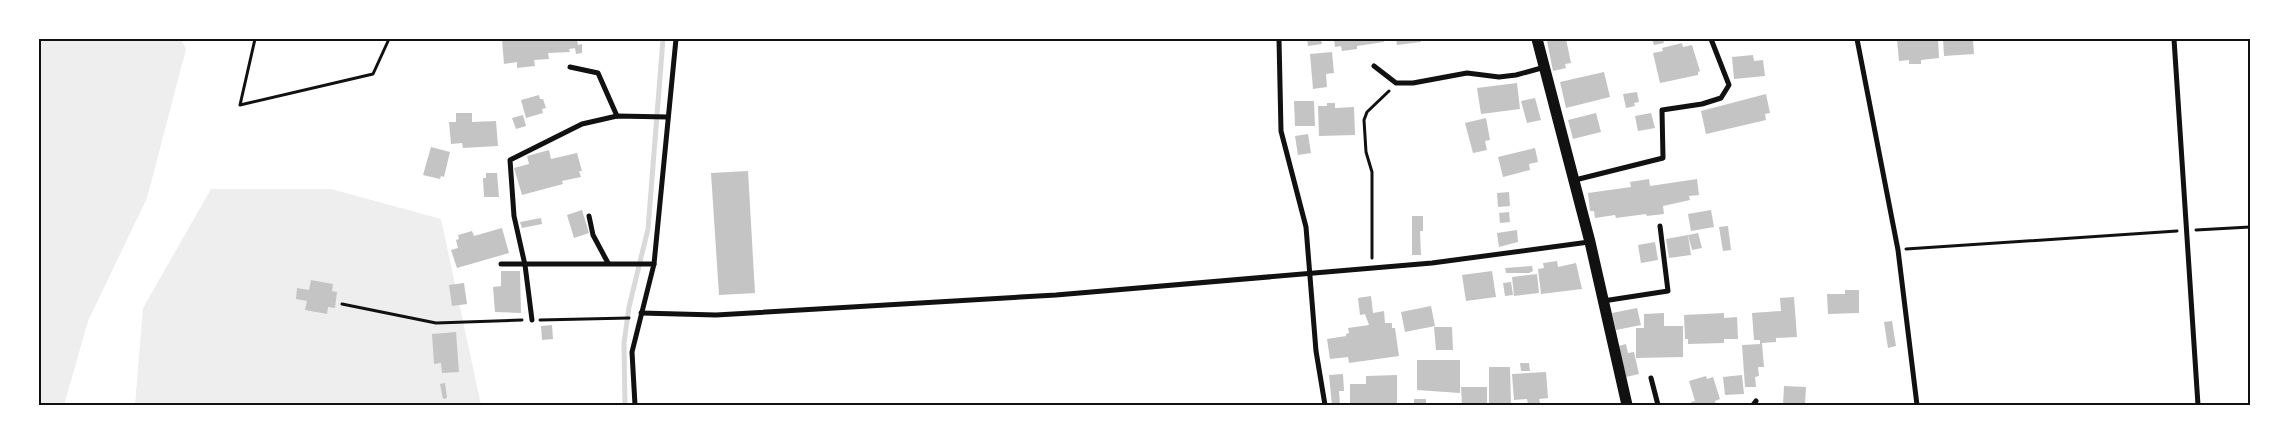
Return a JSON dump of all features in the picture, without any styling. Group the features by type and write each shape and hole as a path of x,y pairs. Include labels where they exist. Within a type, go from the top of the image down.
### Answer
{"main road":[{"path":"1537,39 1546,67 1590,242 1627,405"}],"street":[{"path":"635,405 632,352 654,264 676,39"},
{"path":"1279,39 1281,131 1306,227 1308,274 1316,351 1325,405"},
{"path":"1574,180 1663,158 1662,110 1702,104 1722,98 1730,85 1711,39"},
{"path":"1858,39 1898,250 1917,405"},
{"path":"2174,39 2198,405"},
{"path":"1374,66 1396,83 1423,82 1467,73 1499,77 1546,67"},
{"path":"570,67 598,73 617,116"},
{"path":"532,320 525,265 514,216 510,160 582,124 617,116 668,117"},
{"path":"589,216 593,236 608,263"},
{"path":"1603,301 1668,291 1660,226"},
{"path":"641,313 716,315 1056,295 1432,263 1590,242"},
{"path":"501,264 654,264"},
{"path":"1651,378 1658,405"}],"path":[{"path":"255,39 240,104 373,74 389,39"},
{"path":"1372,268 1373,182 1366,152 1364,120 1367,112 1396,83"},
{"path":"1898,250 2250,227"},
{"path":"342,304 436,323 624,318"}],"shaded area":[{"path":"39,39 181,39 186,49 147,198 88,321 64,405 39,404"},
{"path":"211,189 331,189 441,219 481,405 135,405 143,308"}],"building":[{"path":"502,39 577,39 578,45 582,44 582,53 576,54 575,48 569,49 570,52 548,53 549,59 534,60 535,66 517,68 517,62 504,64"},
{"path":"1307,39 1321,39 1322,44 1308,46"},
{"path":"1334,39 1384,39 1384,42 1357,46 1357,49 1342,51 1341,46 1335,47"},
{"path":"1396,39 1421,39 1421,42 1397,45"},
{"path":"1566,39 1571,63 1565,64 1566,68 1553,71 1547,41"},
{"path":"1652,39 1663,39 1664,43 1654,45"},
{"path":"1897,39 1938,39 1939,58 1921,60 1921,64 1909,64 1909,60 1899,61"},
{"path":"1943,39 1973,39 1974,54 1944,56"},
{"path":"1682,43 1683,47 1692,45 1700,71 1698,75 1660,83 1653,53 1663,51 1662,48"},
{"path":"1332,52 1334,73 1326,74 1327,87 1313,89 1310,54"},
{"path":"1753,55 1754,61 1763,60 1765,76 1734,79 1732,57"},
{"path":"1604,72 1610,97 1566,108 1560,82"},
{"path":"1517,83 1520,109 1481,114 1477,88"},
{"path":"1637,92 1639,102 1634,103 1635,106 1626,108 1623,94"},
{"path":"1766,94 1770,113 1765,114 1766,120 1706,134 1701,111"},
{"path":"539,95 540,99 543,99 546,108 542,109 543,113 526,118 521,100"},
{"path":"1535,98 1541,120 1527,123 1521,101"},
{"path":"1294,101 1314,101 1315,126 1295,126"},
{"path":"1327,103 1335,103 1335,108 1354,107 1355,135 1319,136 1318,106 1327,106"},
{"path":"456,113 472,113 472,122 496,121 498,146 463,148 462,143 451,144 449,122 456,122"},
{"path":"1596,113 1601,132 1573,139 1568,120"},
{"path":"1651,113 1655,128 1638,131 1635,116"},
{"path":"523,115 526,126 516,129 512,118"},
{"path":"1486,118 1490,140 1485,141 1487,150 1473,153 1465,123"},
{"path":"1308,134 1311,153 1298,155 1295,136"},
{"path":"431,147 450,152 444,177 441,176 440,179 423,175"},
{"path":"1535,148 1538,162 1529,164 1530,170 1503,177 1498,157"},
{"path":"549,150 551,159 577,153 582,171 579,171 581,177 562,181 563,184 522,195 514,168 529,164 527,156"},
{"path":"748,171 755,293 719,295 711,173"},
{"path":"486,173 497,173 499,197 484,197 483,178 486,178"},
{"path":"1649,179 1650,186 1697,179 1699,195 1689,196 1690,200 1663,206 1664,214 1616,218 1615,215 1595,218 1594,211 1590,211 1588,193 1631,187 1630,182"},
{"path":"1509,192 1510,206 1498,207 1497,193"},
{"path":"582,210 589,233 574,238 567,215"},
{"path":"1711,210 1714,227 1691,231 1688,214"},
{"path":"1509,212 1510,222 1500,223 1499,213"},
{"path":"1412,216 1423,216 1423,231 1420,231 1421,255 1412,255"},
{"path":"541,218 542,224 522,228 520,222"},
{"path":"1728,226 1731,250 1723,251 1719,227"},
{"path":"502,228 509,253 457,268 451,250 458,248 456,240 459,239 458,235 472,231 474,236"},
{"path":"1517,230 1518,242 1499,247 1497,233"},
{"path":"1698,233 1702,248 1692,250 1688,235"},
{"path":"1688,235 1691,255 1669,258 1666,239"},
{"path":"1655,242 1658,260 1641,263 1638,245"},
{"path":"1557,261 1558,267 1576,263 1582,289 1541,294 1538,269 1544,268 1543,263"},
{"path":"1532,266 1533,271 1529,273 1506,273 1505,268"},
{"path":"501,271 520,271 521,313 495,312 493,287 501,286"},
{"path":"1492,271 1496,297 1466,301 1462,275"},
{"path":"1537,274 1539,293 1514,296 1512,277"},
{"path":"311,280 333,284 332,291 337,292 335,308 328,307 327,314 305,310 307,301 296,299 297,288 309,290"},
{"path":"1511,282 1513,295 1505,296 1503,283"},
{"path":"464,283 467,304 452,306 449,285"},
{"path":"1845,290 1859,290 1859,313 1828,314 1827,294 1845,294"},
{"path":"1371,296 1373,313 1384,311 1385,323 1392,323 1392,328 1395,328 1399,356 1349,363 1348,357 1330,359 1327,339 1346,336 1349,333 1348,328 1369,325 1365,314 1360,315 1358,298"},
{"path":"1794,297 1797,337 1776,338 1776,342 1762,343 1764,367 1758,367 1759,376 1755,377 1756,387 1745,387 1742,345 1760,344 1760,340 1754,340 1752,313 1781,311 1780,298"},
{"path":"1431,306 1435,326 1405,332 1401,312"},
{"path":"1637,308 1641,325 1616,330 1612,313"},
{"path":"1664,313 1664,326 1683,326 1683,357 1636,358 1636,328 1644,328 1644,314"},
{"path":"1724,313 1724,318 1737,317 1738,339 1724,339 1724,343 1688,344 1688,339 1685,339 1684,315"},
{"path":"1892,321 1896,346 1888,348 1884,322"},
{"path":"552,325 553,339 542,340 541,326"},
{"path":"1434,327 1452,327 1453,350 1436,350"},
{"path":"456,332 459,372 442,373 441,363 434,364 432,334"},
{"path":"1626,344 1628,353 1634,352 1639,374 1626,377 1619,346"},
{"path":"1417,360 1460,360 1460,393 1417,390"},
{"path":"1520,363 1529,363 1530,371 1521,371"},
{"path":"1489,367 1510,367 1511,405 1489,405"},
{"path":"1546,372 1548,398 1539,399 1540,403 1528,404 1527,399 1514,400 1512,374"},
{"path":"1343,374 1344,391 1339,391 1340,405 1332,405 1329,375"},
{"path":"1397,375 1397,405 1350,405 1350,384 1366,384 1366,376"},
{"path":"1742,375 1744,394 1725,395 1723,377"},
{"path":"1706,376 1707,379 1713,377 1720,399 1715,401 1716,405 1692,405 1691,402 1695,401 1689,381"},
{"path":"445,383 447,398 443,399 440,384"},
{"path":"1784,386 1806,387 1805,405 1783,405"},
{"path":"1461,387 1487,387 1487,405 1462,405"},
{"path":"1414,399 1426,399 1426,405 1414,405"}],"waterway":[{"path":"625,405 624,343 629,307 648,229 663,39"}]}
